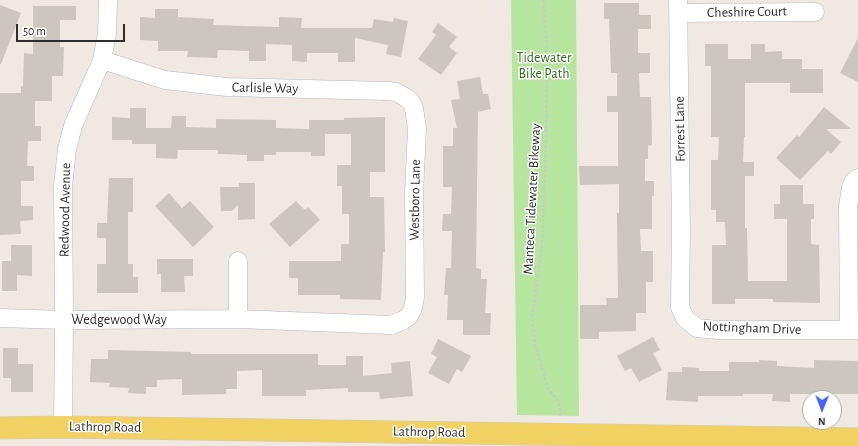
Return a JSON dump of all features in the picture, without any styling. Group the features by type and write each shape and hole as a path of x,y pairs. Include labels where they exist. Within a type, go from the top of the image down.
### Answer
{"main road":[{"name":"Lathrop Road","path":"0,428 63,427 752,442 858,439"}],"street":[{"name":"Redwood Avenue","path":"63,427 63,186 67,149 73,126 102,60 107,34 108,0"},
{"name":"Cheshire Court","path":"678,6 815,12"},
{"name":"Forrest Lane","path":"678,6 681,259"},
{"name":"Carlisle Way","path":"102,60 165,80 227,87 396,92 411,102 414,108 415,120"},
{"name":"Westboro Lane","path":"415,120 417,129 414,193 415,280"},
{"path":"854,329 848,207 851,187 854,181 858,178"},
{"name":"Nottingham Drive","path":"681,259 680,307 685,318 697,328 718,330 854,329"},
{"path":"238,262 238,319"},
{"name":"Wedgewood Way","path":"0,318 64,320 238,319 391,325 404,320 409,316 413,308 415,297 415,280"}],"path":[{"name":"Manteca Tidewater Bikeway","path":"542,0 547,46 546,139 542,247 532,316 535,344 548,389 559,402 560,416"}],"green space":[{"name":"Tidewater Bike Path","path":"511,0 576,0 579,416 517,415"}],"building":[{"path":"604,3 639,3 639,15 651,15 651,29 638,29 638,53 650,53 650,73 639,73 640,97 651,97 652,145 648,146 648,159 645,159 645,181 654,181 654,196 652,196 652,229 640,229 641,251 653,251 653,282 646,282 646,313 636,313 636,331 599,332 599,339 580,339 580,305 607,305 606,298 618,298 617,213 619,213 619,184 580,185 579,166 618,166 618,112 607,112 607,96 617,96 617,73 611,73 609,19 604,19"},
{"path":"0,5 21,13 1,64 0,64"},
{"path":"33,6 76,6 76,20 60,20 60,47 64,47 63,76 52,76 52,101 35,101 35,126 41,126 41,141 28,141 27,166 34,166 34,181 21,181 21,206 33,206 33,220 20,221 21,234 0,235 0,93 21,93 21,86 23,86 24,53 33,54"},
{"path":"155,9 178,9 178,17 214,19 213,25 279,27 279,17 302,18 301,28 372,28 374,19 393,22 394,18 408,21 401,57 386,54 388,45 355,38 355,62 338,62 338,53 307,53 307,62 292,61 292,45 266,44 266,61 249,61 249,51 218,50 217,58 187,57 188,51 158,51 158,41 140,40 140,17 155,18"},
{"path":"438,23 457,37 449,47 457,53 441,75 418,59 436,35 432,32"},
{"path":"858,38 858,82 840,73"},
{"path":"705,44 728,44 728,59 751,59 751,44 765,44 765,52 782,51 782,59 802,59 802,69 823,69 823,93 790,93 790,83 745,83 745,137 743,162 754,162 754,176 745,176 745,228 747,228 748,281 787,281 787,219 774,219 774,204 780,204 780,185 803,185 803,204 814,204 814,219 811,219 811,244 819,245 820,303 773,302 773,299 735,299 735,304 712,304 712,245 726,245 725,222 716,222 716,210 711,210 711,160 718,160 719,137 711,137 711,66 705,66"},
{"path":"480,77 483,94 488,94 491,109 478,112 476,268 481,269 481,279 487,279 485,313 491,313 490,335 463,335 463,320 447,320 448,295 444,295 446,268 451,268 452,231 442,231 443,214 451,214 452,187 443,187 443,146 453,146 453,128 457,128 451,100 460,99 457,81"},
{"path":"824,107 851,129 826,129 841,142 831,154 828,151 800,180 776,158 797,135 799,137"},
{"path":"130,108 146,108 146,128 171,128 172,116 186,116 186,127 216,128 216,119 276,120 276,128 309,129 309,120 344,120 344,118 385,117 385,172 370,172 370,197 384,197 385,252 383,252 381,300 340,299 340,295 298,295 298,278 289,278 289,261 341,261 341,244 349,244 349,214 342,214 342,186 337,186 337,165 351,165 351,134 325,134 325,156 311,156 311,152 276,152 276,155 264,155 264,161 247,161 247,155 218,154 218,150 178,150 177,159 156,158 156,144 132,144 132,140 112,140 112,117 130,118"},
{"path":"109,178 133,178 133,212 128,212 128,264 133,264 133,277 138,277 138,293 97,293 97,264 106,264 106,238 97,238 97,223 107,223"},
{"path":"239,183 255,183 255,219 238,220 238,205 232,211 221,211 220,187 239,187"},
{"path":"169,193 182,208 190,201 214,227 193,247 155,206"},
{"path":"296,201 305,210 308,207 320,220 290,247 269,224"},
{"path":"11,245 32,245 32,276 17,275 17,291 2,291 2,261 11,261"},
{"path":"157,259 193,259 193,276 184,276 185,292 161,292 161,274 157,274"},
{"path":"653,337 660,350 653,353 662,370 639,382 631,368 625,371 617,356"},
{"path":"438,339 471,356 462,372 457,369 449,384 428,373 437,357 431,354"},
{"path":"3,348 18,348 18,364 33,364 33,392 11,392 11,378 3,378"},
{"path":"108,350 191,352 191,354 318,354 318,365 346,365 346,356 363,356 363,376 392,373 391,363 410,361 413,396 380,399 379,392 348,392 348,388 306,390 306,396 262,396 262,370 237,371 237,389 226,389 226,394 182,395 182,379 157,380 157,387 146,387 146,394 128,393 129,388 109,387 110,383 90,382 91,359 108,359"},
{"path":"759,360 777,361 777,366 814,368 814,360 858,361 858,394 842,394 842,390 802,390 802,394 790,394 790,402 772,401 773,394 698,396 698,402 666,400 668,372 682,372 682,367 699,368 699,371 729,371 729,362 759,362"}]}
